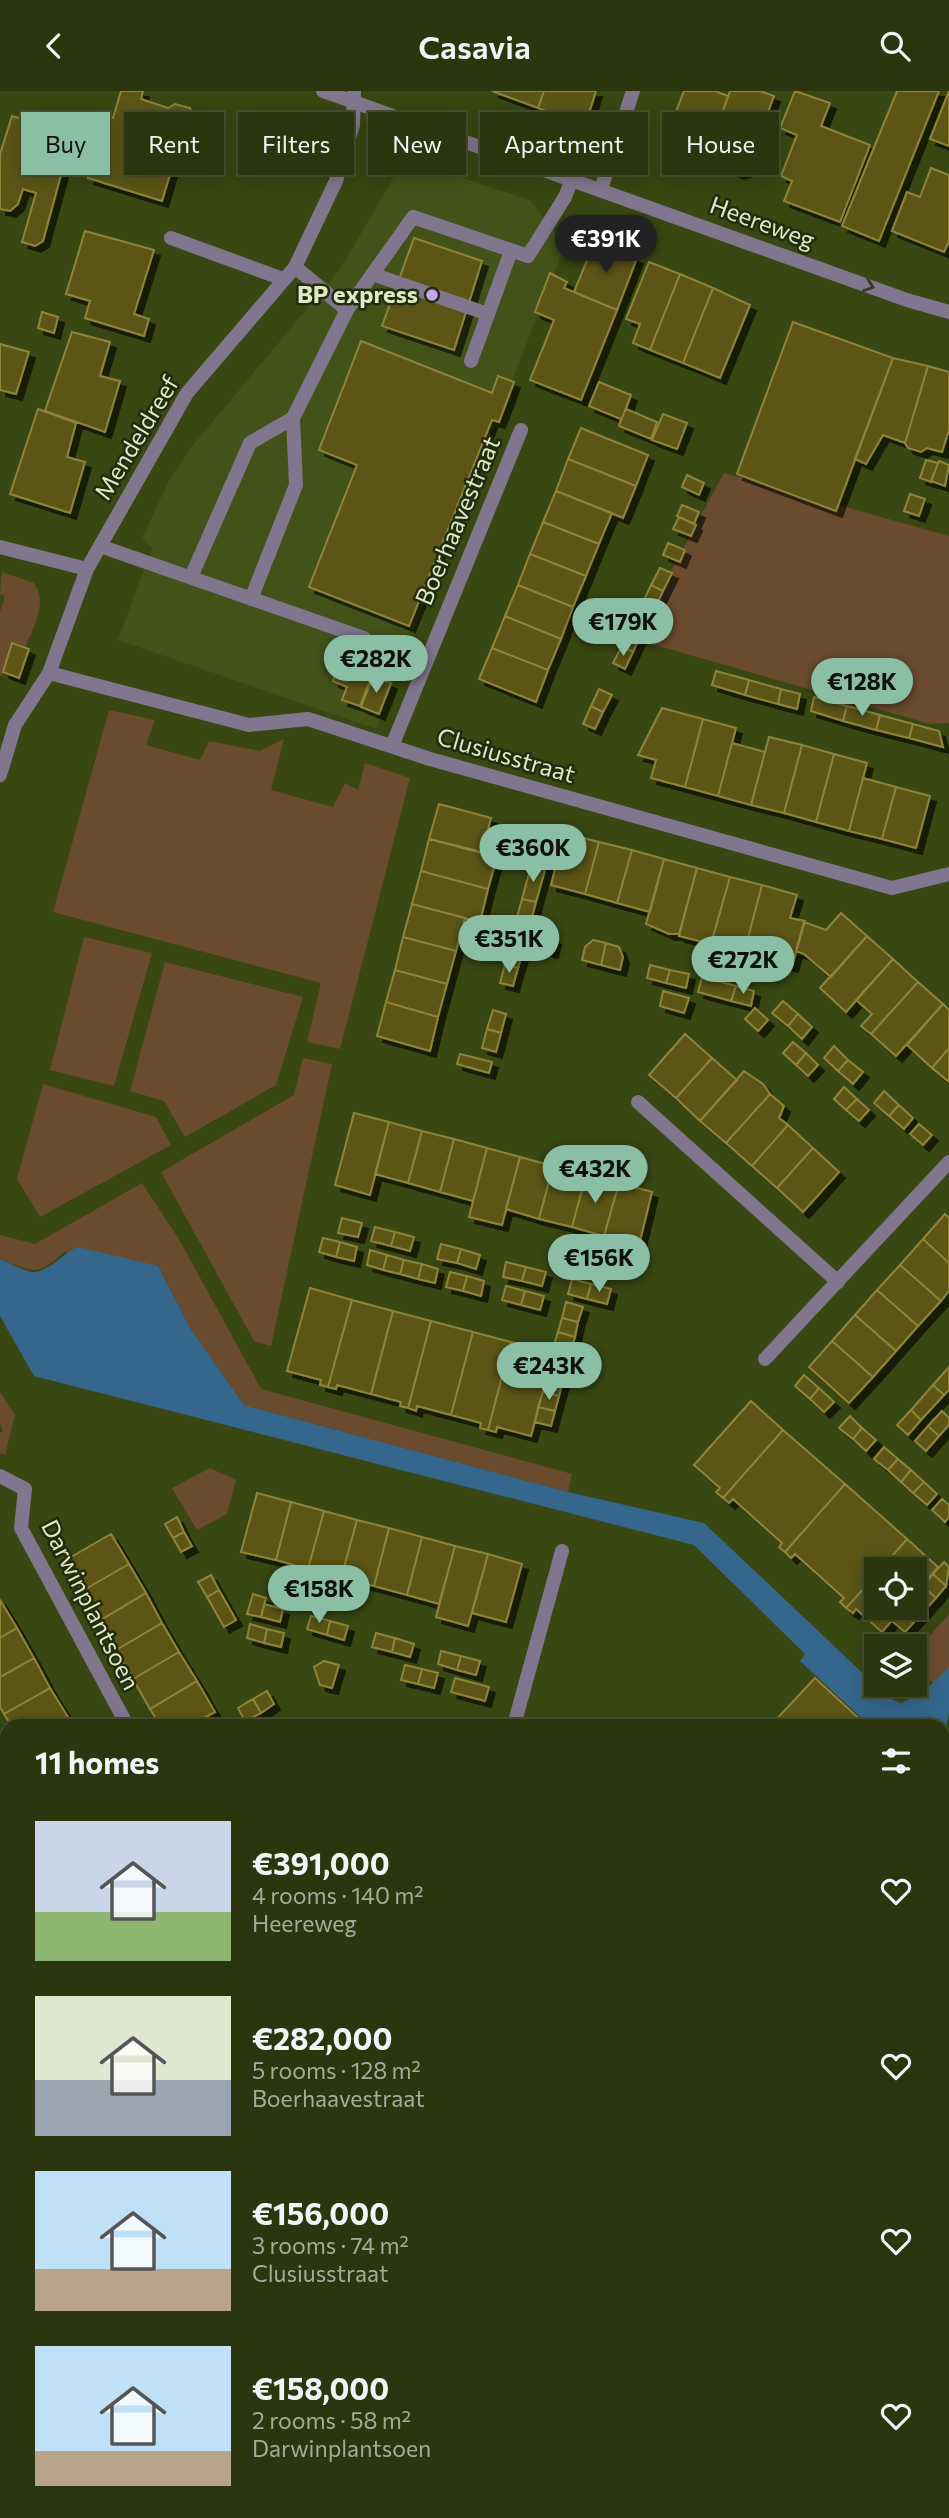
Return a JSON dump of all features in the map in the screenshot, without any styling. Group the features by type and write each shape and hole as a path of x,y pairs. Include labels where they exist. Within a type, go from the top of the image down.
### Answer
{"street":[{"name":"Heereweg","path":"323,91 355,98 907,300 949,311"},
{"path":"601,189 633,91"},
{"name":"Mendeldreef","path":"0,775 15,725 49,673 87,569 187,393 295,267 337,181 353,125 355,98"},
{"path":"251,599 296,485 293,418 347,310 413,216 528,256 565,197 572,179"},
{"path":"171,238 283,279"},
{"path":"471,361 511,251"},
{"path":"295,267 347,310"},
{"path":"372,274 488,314"},
{"path":"191,577 250,443 293,418"},
{"name":"Boerhaavestraat","path":"392,746 521,431"},
{"path":"100,546 365,638"},
{"path":"0,547 87,569"},
{"name":"Clusiusstraat","path":"49,673 249,725 308,719 392,746 892,888 949,874"},
{"path":"638,1102 838,1282"},
{"path":"765,1359 949,1162"},
{"name":"Darwinplantsoen","path":"0,1476 25,1489 21,1528 124,1719"},
{"path":"516,1719 562,1551"}],"shaded area":[{"path":"454,175 530,200 565,245 376,729 118,640 152,548 142,539 169,480 194,444 341,268 394,177"},
{"path":"724,473 949,536 949,723 930,724 638,640 670,573"},
{"path":"2,572 34,583 40,606 26,646 12,642 3,675 0,675 0,612 5,596 0,594"},
{"path":"109,710 155,720 146,745 200,760 209,741 260,751 284,739 271,790 333,807 345,783 358,790 365,763 410,778 340,1049 307,1042 321,983 53,912"},
{"path":"84,937 152,953 114,1086 50,1070"},
{"path":"165,962 303,997 276,1085 185,1137 164,1101 130,1091"},
{"path":"303,1058 332,1064 271,1346 254,1341 161,1172 294,1095"},
{"path":"43,1084 156,1117 171,1145 40,1217 17,1179"},
{"path":"142,1183 180,1241 261,1389 572,1474 568,1492 244,1405 190,1328 158,1266 64,1252 41,1269 34,1270 0,1259 0,1235 35,1244"},
{"path":"0,1392 15,1415 5,1455 0,1453 0,1433 3,1431 0,1424"},
{"path":"210,1468 236,1480 227,1514 197,1530 172,1488"},
{"path":"949,1614 949,1667 934,1684 927,1677 927,1639"}],"water":[{"path":"78,1247 158,1266 190,1328 244,1405 568,1492 704,1523 864,1674 864,1697 888,1697 901,1703 914,1697 927,1697 927,1688 949,1667 948,1719 863,1719 800,1661 805,1654 694,1545 34,1376 0,1316 0,1259 33,1272 50,1266"}],"building":[{"path":"121,91 143,91 141,99 168,108 175,104 190,108 192,112 124,112 124,175 170,175 162,201 88,178 89,175 110,175 110,117 113,118"},
{"path":"492,91 544,91 538,108"},
{"path":"544,91 596,91 589,112 548,112 538,108"},
{"path":"684,91 715,91 728,96 722,112 676,112"},
{"path":"730,91 760,91 774,96 768,112 723,112"},
{"path":"795,91 830,103 821,126 870,145 840,222 784,201 792,181 781,176 797,135 780,128"},
{"path":"897,91 939,91 879,241 842,226"},
{"path":"949,91 949,146 930,139"},
{"path":"12,116 21,119 21,175 61,175 43,241 35,246 22,242 36,193 23,189 18,204 10,211 0,209 0,154"},
{"path":"931,168 949,175 949,241 944,252 892,231 907,192 920,197"},
{"path":"85,231 154,250 134,314 149,319 144,336 85,318 90,301 66,294"},
{"path":"414,238 482,261 454,350 382,326"},
{"path":"595,241 637,258 617,310 574,292"},
{"path":"649,262 680,274 650,350 633,343 640,324 626,319"},
{"path":"550,273 567,282 564,288 617,310 581,400 530,380 554,320 535,312"},
{"path":"680,274 713,288 683,363 650,350"},
{"path":"713,288 750,305 720,378 683,363"},
{"path":"42,312 58,317 54,333 38,328"},
{"path":"793,322 893,358 836,511 737,474"},
{"path":"72,332 110,342 100,376 120,381 105,432 45,411"},
{"path":"361,341 492,393 498,376 514,382 499,422 492,420 409,626 309,587 357,465 319,450"},
{"path":"0,344 29,352 16,394 0,390"},
{"path":"893,358 928,366 905,443 883,435 866,464 855,459"},
{"path":"928,366 949,372 949,430 942,452 927,448 921,452 908,448 905,443"},
{"path":"599,382 631,395 619,426 621,419 589,406"},
{"path":"631,395 626,409 657,422 651,439 619,426"},
{"path":"38,409 76,423 67,457 85,462 70,513 10,494"},
{"path":"663,414 687,423 677,449 652,440"},
{"path":"581,428 648,455 636,486 568,459"},
{"path":"568,459 636,486 623,518 556,491"},
{"path":"926,460 938,463 931,482 920,478"},
{"path":"939,461 949,465 945,486 931,481"},
{"path":"687,475 704,483 699,495 682,487"},
{"path":"556,491 612,513 599,544 543,522"},
{"path":"910,494 925,499 919,516 904,511"},
{"path":"682,505 699,512 694,524 677,516"},
{"path":"679,517 696,525 691,536 673,529"},
{"path":"543,522 599,544 586,576 530,554"},
{"path":"668,543 685,550 680,562 663,555"},
{"path":"530,554 586,576 573,607 518,585"},
{"path":"660,568 672,573 663,591 651,585"},
{"path":"518,585 573,607 561,639 505,616"},
{"path":"651,585 663,591 655,608 643,602"},
{"path":"505,616 561,639 548,670 492,648"},
{"path":"630,629 641,634 633,652 622,646"},
{"path":"12,643 29,649 19,678 3,672"},
{"path":"622,646 633,652 625,669 613,663"},
{"path":"492,648 548,670 536,702 479,679"},
{"path":"339,663 372,675 360,706 342,700 347,687 333,681"},
{"path":"716,671 749,680 745,695 712,685"},
{"path":"373,677 391,683 379,714 361,707"},
{"path":"749,680 781,689 778,704 745,695"},
{"path":"599,689 612,695 603,712 591,706"},
{"path":"781,689 800,694 797,709 778,704"},
{"path":"814,697 847,706 843,721 811,711"},
{"path":"591,706 603,712 595,729 583,724"},
{"path":"847,706 880,715 876,730 843,721"},
{"path":"662,708 703,719 685,787 651,778 656,760 638,755"},
{"path":"880,715 913,724 909,738 876,730"},
{"path":"703,719 736,728 718,796 685,787"},
{"path":"913,724 939,731 943,747 909,738"},
{"path":"769,737 802,745 784,813 751,805"},
{"path":"732,743 765,752 751,805 718,796"},
{"path":"802,745 834,754 816,822 784,813"},
{"path":"834,754 867,763 849,831 816,822"},
{"path":"863,778 896,787 882,839 849,831"},
{"path":"896,787 930,796 916,848 882,839"},
{"path":"439,804 491,818 482,852 429,839"},
{"path":"564,833 599,842 585,894 551,885"},
{"path":"539,836 553,840 545,870 531,866"},
{"path":"429,839 497,857 488,889 421,871"},
{"path":"599,842 632,850 617,903 585,894"},
{"path":"632,850 664,859 650,912 617,903"},
{"path":"664,859 697,868 679,934 669,934 646,924"},
{"path":"531,866 545,870 536,902 522,899"},
{"path":"697,868 730,877 711,944 679,936"},
{"path":"421,871 488,889 480,922 412,904"},
{"path":"730,877 762,885 744,953 711,944"},
{"path":"762,885 797,895 790,918 805,921 792,966 744,953"},
{"path":"522,899 536,902 531,921 517,917"},
{"path":"412,904 465,918 456,951 403,937"},
{"path":"841,913 867,936 831,977 804,954 796,951 804,922 826,930"},
{"path":"537,934 555,939 552,952 533,947"},
{"path":"867,936 893,959 846,1012 820,988"},
{"path":"403,937 456,951 447,984 395,970"},
{"path":"593,940 606,943 601,965 582,960 585,947"},
{"path":"606,943 619,947 623,957 620,970 601,965"},
{"path":"510,945 524,948 518,968 505,964"},
{"path":"893,959 918,982 871,1034 861,1026 872,1014 856,1000"},
{"path":"505,964 518,968 513,986 500,983"},
{"path":"650,965 670,970 666,983 647,978"},
{"path":"395,970 447,984 438,1017 386,1002"},
{"path":"670,970 689,974 686,988 666,983"},
{"path":"702,977 736,986 731,1001 698,992"},
{"path":"918,982 943,1004 896,1056 871,1034"},
{"path":"736,986 754,991 751,1006 731,1001"},
{"path":"663,991 689,998 684,1013 660,1006"},
{"path":"783,1001 798,1014 788,1026 772,1013"},
{"path":"386,1002 438,1017 430,1051 377,1036"},
{"path":"943,1004 949,1010 949,1048 932,1068 907,1045"},
{"path":"755,1008 768,1020 758,1031 745,1019"},
{"path":"493,1010 506,1014 501,1033 487,1029"},
{"path":"798,1014 812,1027 802,1039 788,1026"},
{"path":"487,1029 501,1033 496,1052 482,1048"},
{"path":"685,1034 712,1058 676,1098 649,1075"},
{"path":"793,1042 806,1053 796,1065 783,1053"},
{"path":"834,1046 848,1060 838,1071 824,1058"},
{"path":"949,1048 949,1082 932,1068"},
{"path":"806,1053 818,1065 808,1076 796,1065"},
{"path":"460,1054 492,1062 489,1073 457,1064"},
{"path":"712,1058 737,1080 700,1121 676,1098"},
{"path":"848,1060 863,1072 853,1084 838,1071"},
{"path":"744,1071 763,1084 770,1094 726,1143 700,1121"},
{"path":"844,1087 857,1099 846,1110 834,1099"},
{"path":"884,1091 899,1105 889,1116 874,1103"},
{"path":"770,1094 784,1106 779,1118 788,1125 752,1166 726,1143"},
{"path":"857,1099 869,1110 859,1121 846,1110"},
{"path":"899,1105 913,1118 904,1129 889,1116"},
{"path":"354,1113 389,1122 370,1195 335,1185"},
{"path":"389,1122 422,1131 408,1183 375,1174"},
{"path":"919,1124 932,1135 923,1145 910,1134"},
{"path":"788,1125 813,1148 777,1188 752,1166"},
{"path":"422,1131 454,1139 440,1192 408,1183"},
{"path":"454,1139 487,1148 473,1201 440,1192"},
{"path":"487,1148 520,1157 502,1225 469,1217"},
{"path":"813,1148 839,1172 803,1212 777,1188"},
{"path":"520,1157 553,1166 539,1219 506,1209"},
{"path":"553,1166 586,1175 572,1227 539,1219"},
{"path":"586,1175 619,1183 604,1236 572,1227"},
{"path":"619,1183 652,1192 639,1245 604,1236"},
{"path":"945,1214 949,1218 949,1263 923,1239"},
{"path":"342,1218 362,1223 358,1237 338,1233"},
{"path":"375,1227 395,1232 391,1246 371,1241"},
{"path":"395,1232 414,1237 410,1251 391,1246"},
{"path":"323,1238 340,1242 336,1257 319,1252"},
{"path":"923,1239 949,1263 949,1291 941,1301 900,1265"},
{"path":"340,1242 357,1247 354,1261 336,1257"},
{"path":"441,1244 461,1249 457,1263 437,1259"},
{"path":"461,1249 480,1255 476,1269 457,1263"},
{"path":"370,1250 387,1255 383,1270 367,1265"},
{"path":"387,1255 404,1260 400,1274 383,1270"},
{"path":"404,1260 422,1264 418,1279 400,1274"},
{"path":"506,1262 526,1267 522,1281 503,1277"},
{"path":"422,1264 438,1269 435,1283 418,1279"},
{"path":"900,1265 941,1301 918,1326 877,1290"},
{"path":"526,1267 546,1272 542,1286 522,1281"},
{"path":"450,1272 467,1276 463,1291 446,1287"},
{"path":"467,1276 484,1281 481,1296 463,1291"},
{"path":"572,1279 591,1284 587,1299 568,1294"},
{"path":"591,1284 611,1289 607,1304 587,1299"},
{"path":"506,1286 525,1291 521,1305 502,1300"},
{"path":"310,1288 352,1300 328,1387 320,1385 321,1380 287,1371"},
{"path":"877,1290 918,1326 896,1351 855,1315"},
{"path":"525,1291 544,1296 540,1310 521,1305"},
{"path":"352,1300 393,1311 371,1394 337,1385 336,1389 328,1387"},
{"path":"566,1302 583,1307 578,1322 562,1318"},
{"path":"393,1311 431,1321 408,1408 400,1406 401,1402 371,1394"},
{"path":"855,1315 896,1351 873,1377 832,1341"},
{"path":"562,1318 578,1322 575,1337 558,1332"},
{"path":"431,1321 473,1332 451,1415 417,1406 416,1411 408,1408"},
{"path":"473,1332 511,1342 488,1430 480,1428 481,1423 451,1415"},
{"path":"558,1332 575,1337 571,1352 553,1348"},
{"path":"832,1341 873,1377 849,1403 809,1367"},
{"path":"511,1342 553,1353 531,1436 497,1427 496,1432 488,1430"},
{"path":"553,1348 571,1352 567,1367 550,1362"},
{"path":"550,1362 567,1367 563,1381 547,1377"},
{"path":"949,1367 949,1390 944,1395 933,1385"},
{"path":"804,1375 819,1388 810,1399 795,1386"},
{"path":"547,1377 563,1381 559,1396 543,1392"},
{"path":"933,1385 944,1395 921,1420 911,1410"},
{"path":"819,1388 834,1402 824,1412 810,1399"},
{"path":"543,1392 559,1396 555,1411 538,1407"},
{"path":"751,1401 783,1430 723,1498 716,1492 720,1488 694,1465"},
{"path":"538,1407 555,1411 551,1426 535,1422"},
{"path":"911,1410 921,1420 908,1435 897,1425"},
{"path":"942,1411 949,1418 949,1425 939,1436 928,1426"},
{"path":"850,1416 862,1428 853,1439 839,1428"},
{"path":"928,1426 939,1436 926,1451 915,1441"},
{"path":"862,1428 876,1440 866,1451 853,1439"},
{"path":"783,1430 845,1484 785,1552 779,1547 782,1543 733,1499 729,1503 723,1498"},
{"path":"884,1447 898,1459 888,1470 874,1459"},
{"path":"898,1459 911,1470 901,1482 888,1470"},
{"path":"911,1470 924,1482 913,1493 901,1482"},
{"path":"924,1482 937,1494 927,1505 913,1493"},
{"path":"845,1484 907,1539 891,1557 864,1557 864,1588 846,1608 840,1602 844,1598 795,1554 791,1558 785,1552"},
{"path":"257,1493 291,1502 276,1560 241,1552"},
{"path":"942,1499 949,1505 949,1517 945,1522 932,1510"},
{"path":"291,1502 324,1511 308,1569 276,1560"},
{"path":"324,1511 357,1520 341,1578 308,1569"},
{"path":"177,1517 184,1532 173,1538 165,1524"},
{"path":"357,1520 389,1528 374,1586 341,1578"},
{"path":"389,1528 422,1537 407,1595 374,1586"},
{"path":"184,1532 192,1546 181,1552 173,1538"},
{"path":"111,1534 129,1564 82,1591 64,1561"},
{"path":"422,1537 455,1546 439,1604 407,1595"},
{"path":"907,1539 927,1557 891,1557"},
{"path":"455,1546 488,1554 468,1626 436,1617"},
{"path":"488,1554 522,1564 506,1622 472,1613"},
{"path":"927,1557 938,1567 927,1580"},
{"path":"944,1562 949,1567 946,1586 933,1574"},
{"path":"129,1564 146,1593 99,1621 82,1591"},
{"path":"933,1574 946,1586 936,1598 927,1590 927,1581"},
{"path":"211,1575 219,1590 207,1597 198,1582"},
{"path":"864,1588 864,1616 856,1609 853,1613 846,1608"},
{"path":"219,1590 236,1620 224,1627 207,1597"},
{"path":"927,1590 936,1598 927,1608"},
{"path":"146,1593 162,1623 116,1650 99,1621"},
{"path":"253,1594 266,1598 261,1617 247,1614"},
{"path":"0,1600 17,1628 0,1638"},
{"path":"264,1604 283,1609 280,1622 261,1617"},
{"path":"311,1616 330,1621 327,1635 307,1629"},
{"path":"868,1620 892,1620 882,1632"},
{"path":"914,1620 915,1621 905,1632 892,1621"},
{"path":"330,1621 348,1626 344,1640 327,1635"},
{"path":"162,1623 179,1652 133,1679 116,1650"},
{"path":"250,1624 267,1629 264,1643 247,1638"},
{"path":"17,1628 34,1658 0,1677 0,1638"},
{"path":"267,1629 284,1633 281,1647 264,1643"},
{"path":"376,1633 395,1638 392,1652 372,1647"},
{"path":"395,1638 414,1644 410,1657 392,1652"},
{"path":"441,1651 461,1656 457,1670 438,1664"},
{"path":"179,1652 197,1681 150,1709 133,1679"},
{"path":"461,1656 480,1661 476,1675 457,1670"},
{"path":"34,1658 50,1688 4,1714 0,1707 0,1677"},
{"path":"324,1661 339,1665 332,1688 320,1685 314,1667"},
{"path":"405,1665 422,1669 418,1684 401,1680"},
{"path":"422,1669 438,1673 434,1688 418,1684"},
{"path":"455,1678 489,1687 485,1701 451,1692"},
{"path":"815,1678 859,1719 777,1719"},
{"path":"197,1681 215,1712 202,1719 156,1719 150,1709"},
{"path":"50,1688 68,1717 7,1719 4,1714"},
{"path":"267,1691 274,1704 261,1713 253,1699"},
{"path":"253,1699 261,1713 244,1719 238,1708"}],"place":[{"name":"BP express","path":"432,295"}]}
